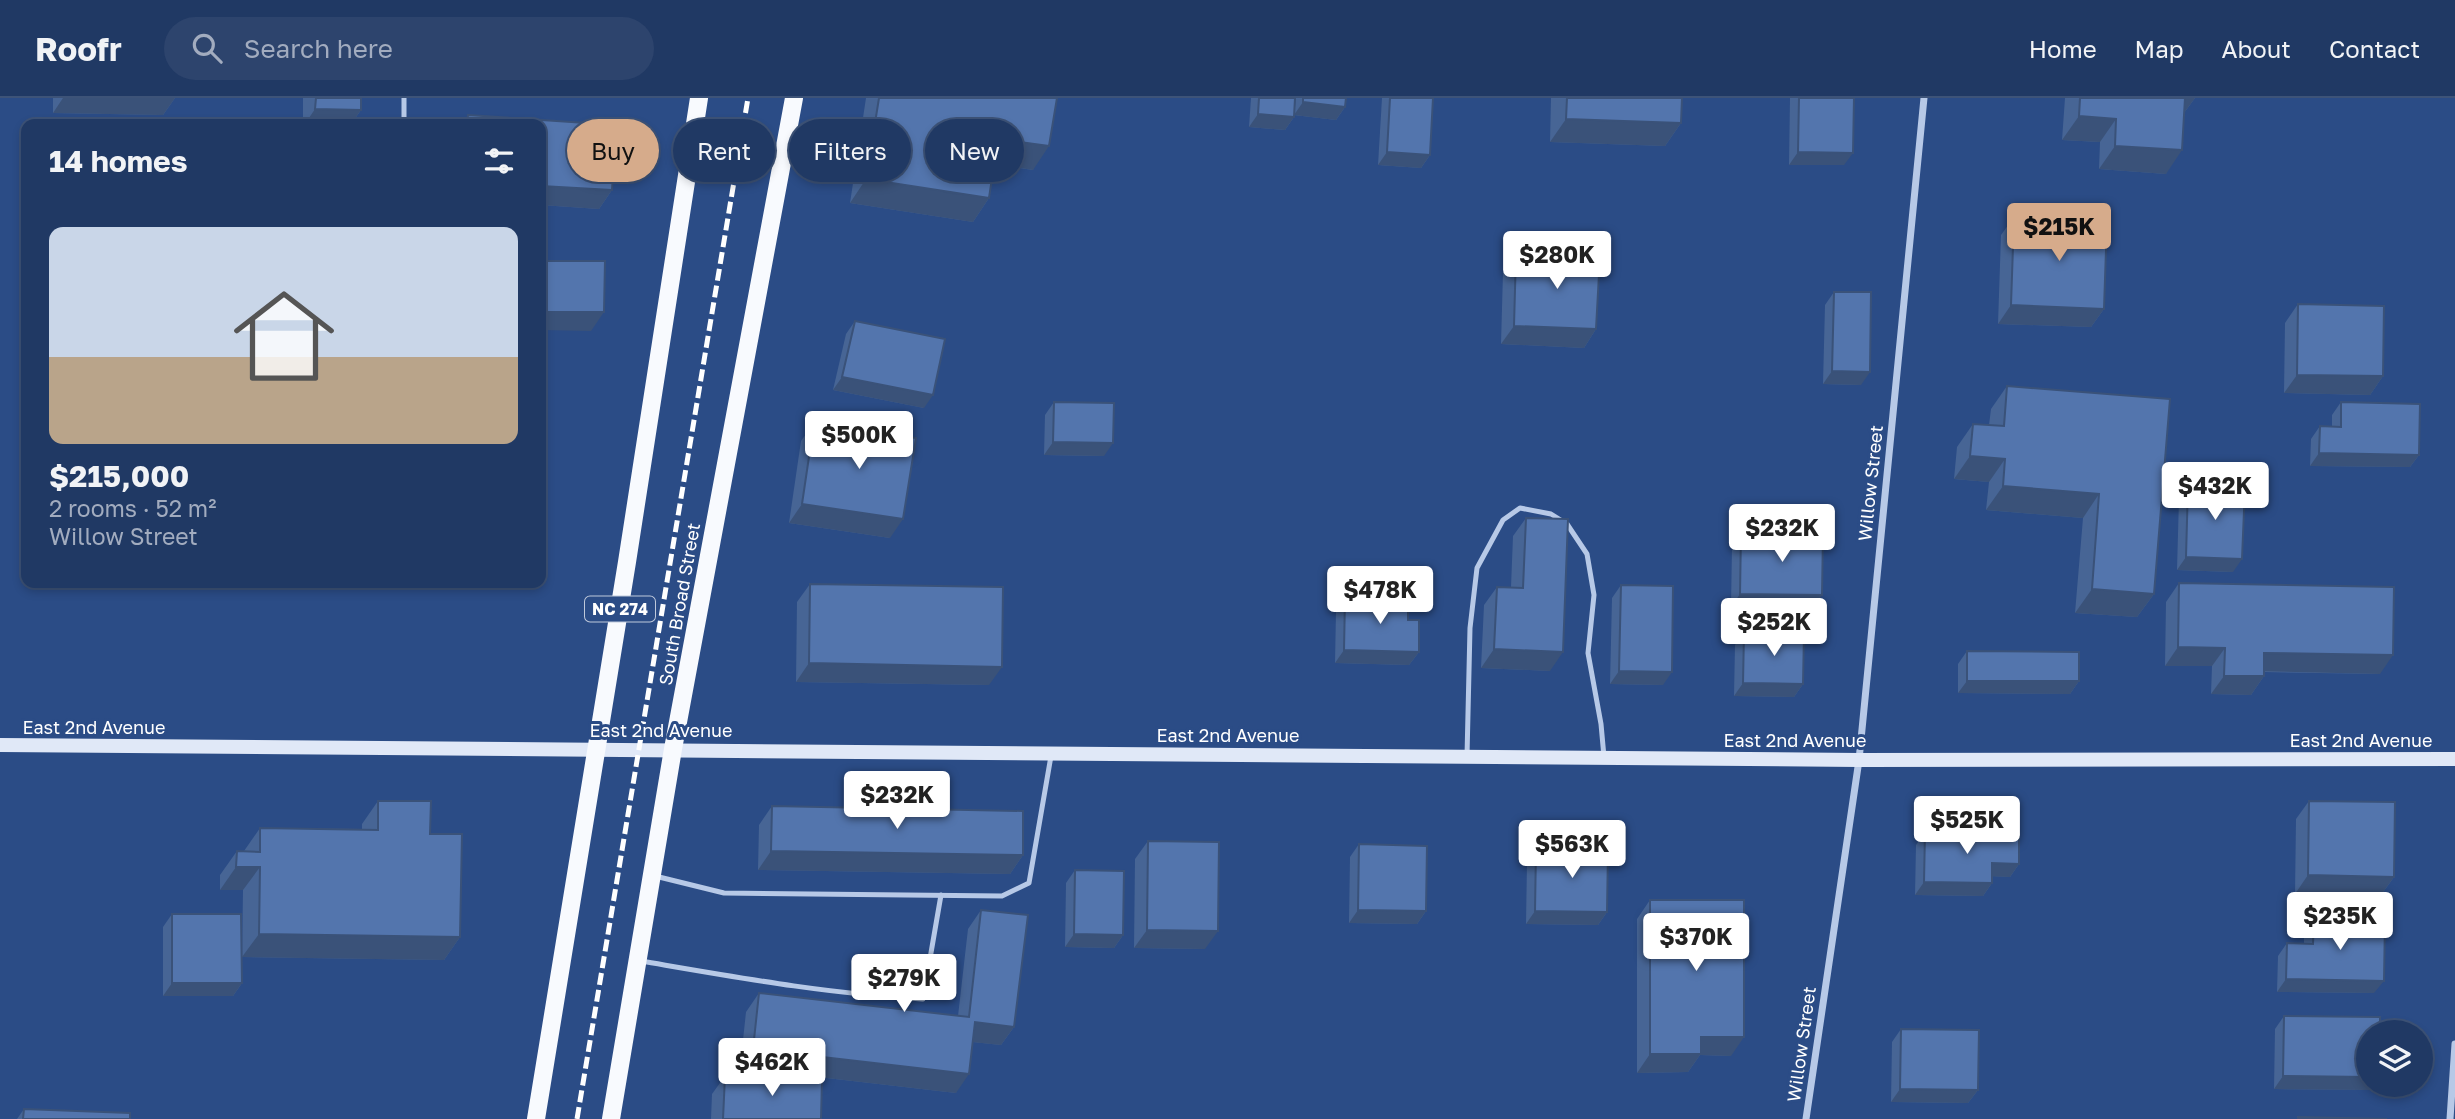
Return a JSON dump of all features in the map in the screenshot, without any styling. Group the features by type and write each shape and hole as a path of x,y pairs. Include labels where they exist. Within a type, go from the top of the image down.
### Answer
{"main road":[{"name":"NC 274","path":"536,1119 699,98"},
{"name":"South Broad Street","path":"611,1119 673,749 794,98"}],"street":[{"name":"Willow Street","path":"1805,1119 1859,760 1924,98"},
{"name":"East 2nd Avenue","path":"0,745 1859,760 2455,759"},
{"path":"2450,1119 2455,1044"}],"lane":[{"path":"404,98 404,119"},
{"path":"1466,756 1470,628 1477,568 1503,520 1520,508 1551,514 1567,524 1587,554 1594,595 1588,653 1601,724 1604,758"},
{"path":"652,875 724,892 1002,896 1029,883 1051,753"},
{"path":"638,960 759,982 860,996 923,999 941,895"}],"building":[{"path":"316,98 361,98 361,110 315,109"},
{"path":"879,98 1057,98 1049,146 1024,143 1024,119 925,119 925,182 991,182 989,198 885,182 911,182 911,119 876,119"},
{"path":"1259,98 1295,98 1294,117 1258,114"},
{"path":"1303,98 1346,98 1345,107 1303,102"},
{"path":"1390,98 1433,98 1430,155 1387,152"},
{"path":"1567,98 1682,98 1681,123 1566,119"},
{"path":"1799,98 1854,98 1853,153 1798,152"},
{"path":"2080,98 2185,98 2182,150 2115,146 2116,119 2079,116"},
{"path":"468,115 527,119 468,119"},
{"path":"546,120 567,122 567,182 612,182 612,190 546,186"},
{"path":"2014,217 2107,220 2104,309 2011,305"},
{"path":"1516,253 1600,256 1596,329 1514,326"},
{"path":"546,261 605,261 604,312 546,312"},
{"path":"1834,292 1871,292 1870,372 1832,371"},
{"path":"2298,304 2384,306 2383,376 2297,375"},
{"path":"855,321 945,339 933,395 842,377"},
{"path":"2007,386 2170,399 2154,594 2092,589 2099,494 2003,486 2005,459 1970,456 1973,424 2004,426"},
{"path":"1054,402 1114,403 1113,443 1053,442"},
{"path":"2341,402 2420,404 2419,455 2319,453 2320,426 2341,427"},
{"path":"814,423 916,438 903,519 802,504"},
{"path":"2188,485 2245,487 2242,559 2186,557"},
{"path":"1526,518 1568,519 1563,652 1494,649 1497,587 1523,588"},
{"path":"1741,533 1823,534 1822,595 1740,594"},
{"path":"2179,583 2394,587 2393,655 2264,653 2264,676 2224,676 2225,648 2178,647"},
{"path":"810,584 1003,587 1002,667 809,663"},
{"path":"1621,585 1673,586 1672,672 1619,671"},
{"path":"1345,598 1408,599 1408,620 1419,620 1419,652 1344,650"},
{"path":"1744,632 1804,633 1803,684 1743,683"},
{"path":"1967,651 2079,652 2079,681 1967,681"},
{"path":"378,801 431,801 430,834 462,834 460,937 259,934 260,867 236,867 237,851 260,852 260,828 378,830"},
{"path":"2309,801 2395,802 2394,877 2308,875"},
{"path":"772,806 1023,811 1023,855 771,851"},
{"path":"1925,832 2019,834 2019,864 1992,863 1992,883 1924,882"},
{"path":"1148,841 1219,842 1218,931 1147,930"},
{"path":"1359,844 1427,846 1426,911 1358,910"},
{"path":"1536,849 1608,850 1607,912 1535,911"},
{"path":"1075,870 1124,871 1123,935 1074,934"},
{"path":"1650,900 1744,900 1744,1037 1701,1037 1701,1054 1650,1054"},
{"path":"981,910 1028,915 1014,1027 975,1022 969,1074 753,1049 759,993 969,1017"},
{"path":"172,914 241,914 242,983 172,983"},
{"path":"2314,918 2385,919 2384,981 2286,979 2287,943 2313,944"},
{"path":"2284,1016 2380,1017 2380,1020 2356,1020 2356,1077 2283,1076"},
{"path":"1901,1029 1979,1030 1978,1090 1900,1089"},
{"path":"725,1076 822,1079 821,1119 723,1119"},
{"path":"24,1109 130,1113 130,1119 23,1119"},
{"path":"2298,1117 2387,1119 2298,1119"}],"railway":[{"path":"577,1119 748,98"}]}
